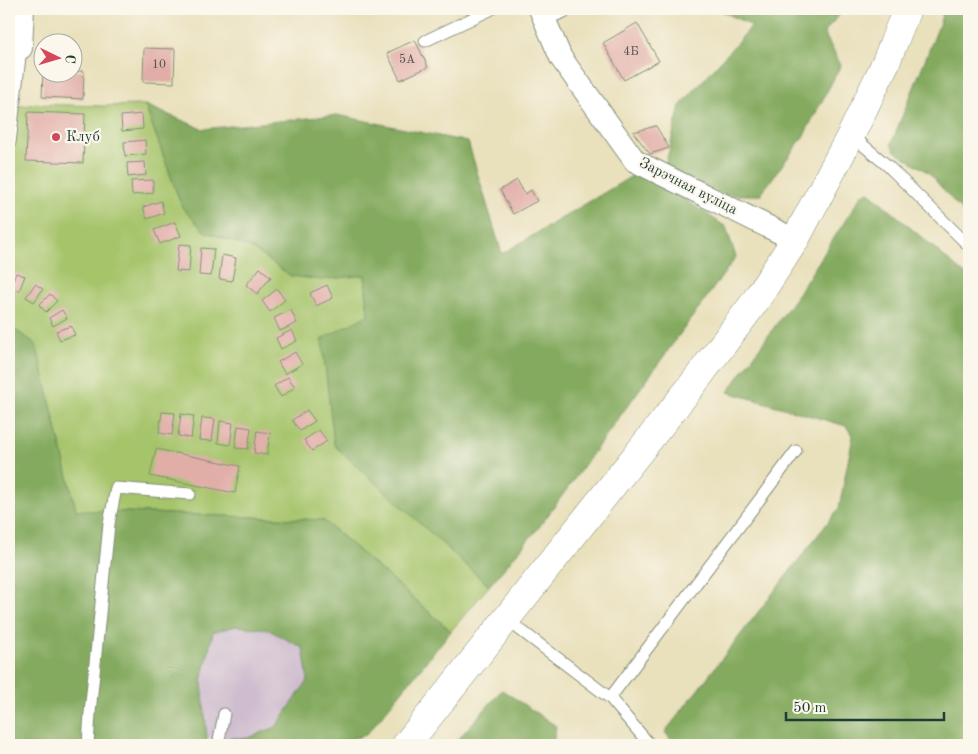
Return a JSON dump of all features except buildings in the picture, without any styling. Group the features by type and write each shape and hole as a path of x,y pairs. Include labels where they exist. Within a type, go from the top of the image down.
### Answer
{"main road":[{"path":"406,745 690,388 754,303 795,240 852,135 886,62 907,9"}],"street":[{"path":"20,48 23,9"},
{"name":"Зарэчная вуліца","path":"542,14 561,58 636,161 795,240"}],"lane":[{"path":"425,41 492,9"},
{"path":"542,14 571,9"},
{"path":"10,142 20,48"},
{"path":"852,135 888,166 969,246"},
{"path":"610,698 796,451"},
{"path":"88,745 108,534 116,488 190,494"},
{"path":"506,619 610,698 650,745"},
{"path":"218,745 224,714"}],"shaded area":[{"path":"236,626 267,629 303,648 308,680 276,727 247,738 207,738 202,681 213,632"}],"green space":[{"path":"718,9 844,9 824,33 841,65 803,137 760,195 725,195 665,167 680,106 752,26"},
{"path":"944,9 969,9 969,219 929,173 895,151 891,144"},
{"path":"35,104 145,105 182,207 204,231 251,248 291,276 365,275 368,315 334,444 489,586 451,631 323,520 76,510 36,344 9,326 9,108"},
{"path":"145,105 203,129 337,115 468,142 502,254 642,170 726,227 736,257 540,526 489,586 334,445 322,339 368,315 365,275 321,280 291,276 251,248 204,231 182,207"},
{"path":"869,192 969,278 969,745 675,745 665,732 839,508 853,436 846,426 728,392 798,294 863,193"},
{"path":"9,326 36,344 76,510 323,520 451,631 366,735 327,745 227,745 228,738 248,738 276,727 308,680 303,648 267,629 236,626 213,632 202,681 206,745 9,745"},
{"path":"502,690 556,726 553,745 453,745"}],"place":[{"name":"Клуб","path":"56,137"}]}
